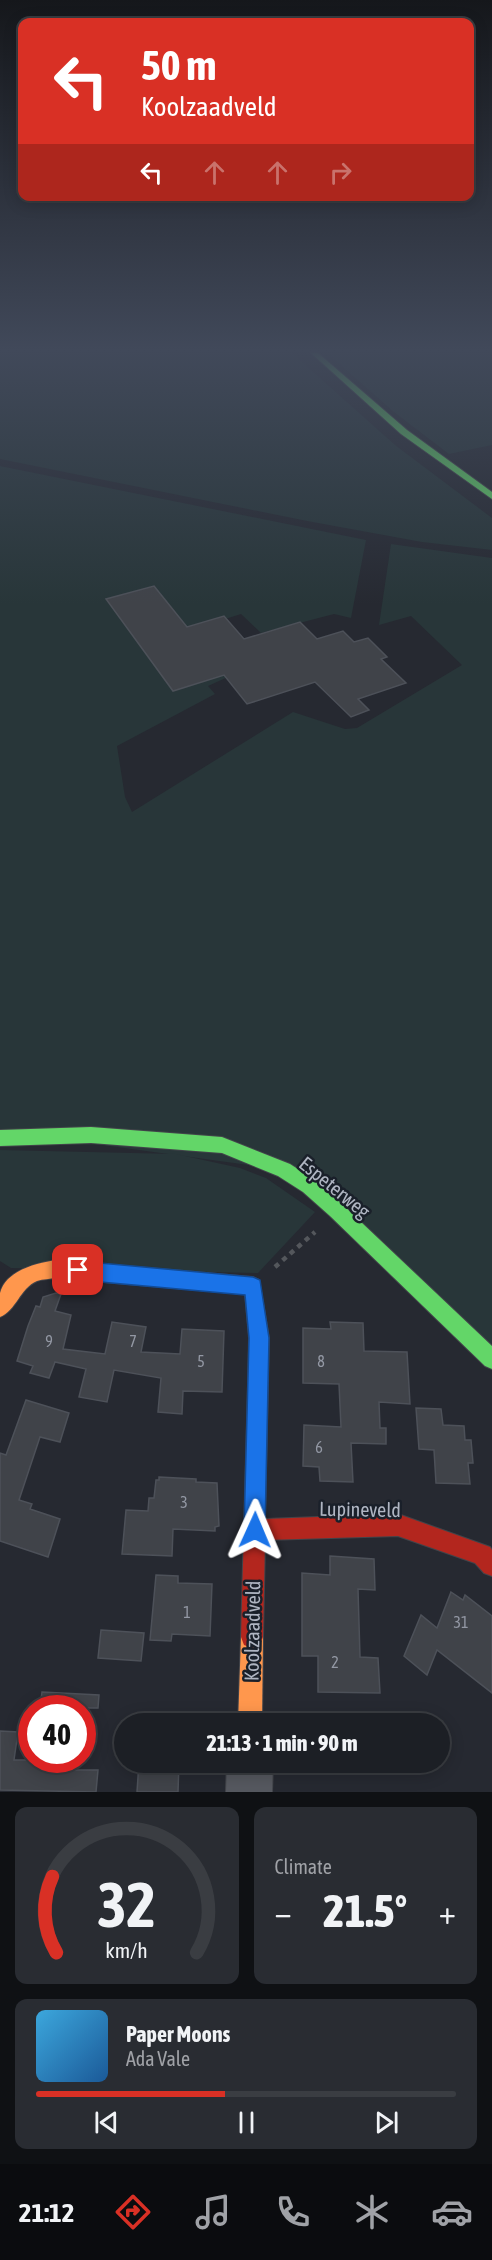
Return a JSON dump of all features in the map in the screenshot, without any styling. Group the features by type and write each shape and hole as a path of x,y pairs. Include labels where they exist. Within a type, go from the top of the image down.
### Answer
{"street":[{"path":"410,437 492,496"},
{"name":"Espeterweg","path":"0,1137 91,1134 222,1145 284,1170 309,1186 336,1210 492,1359"},
{"path":"0,1308 15,1287 32,1273 56,1269 253,1286"},
{"name":"Koolzaadveld","path":"250,1713 259,1338 253,1286"},
{"name":"Lupineveld","path":"255,1530 398,1525 482,1555 492,1565"},
{"path":"249,1773 249,1792"}],"path":[{"path":"253,1286 324,1224"}],"shaded area":[{"path":"0,437 386,437 492,518 492,550 422,542 307,521 0,459"},
{"path":"426,437 492,437 492,445 449,454"},
{"path":"0,466 366,540 351,618 334,614 261,633 241,614 191,630 230,676 208,686 215,694 117,746 125,797 132,812 293,712 345,729 357,728 462,665 411,616 379,625 391,544 492,558 492,1348 300,1172 0,1131"},
{"path":"0,1150 176,1154 240,1168 266,1178 315,1212 258,1273 11,1268 0,1261"}],"building":[{"path":"154,586 187,627 224,616 244,639 300,622 317,639 343,631 354,642 368,638 387,657 381,659 406,683 358,699 369,710 351,717 315,682 247,704 224,675 173,691 106,599"},
{"path":"56,1293 61,1294 55,1311 71,1315 63,1349 105,1354 112,1322 146,1327 141,1352 180,1354 182,1329 224,1331 222,1392 183,1391 182,1414 158,1412 161,1378 114,1370 107,1402 79,1397 86,1369 55,1362 49,1378 30,1373 33,1366 17,1361 28,1326 36,1306 40,1307 43,1297"},
{"path":"330,1322 363,1323 364,1351 407,1352 410,1404 379,1402 380,1428 386,1428 386,1444 351,1443 353,1482 320,1481 319,1467 303,1466 304,1425 341,1427 339,1384 303,1383 303,1328 331,1329"},
{"path":"26,1400 69,1413 60,1442 40,1437 19,1500 32,1504 30,1509 60,1519 48,1557 0,1541 0,1453 6,1455"},
{"path":"416,1408 441,1409 443,1425 464,1426 465,1440 471,1440 473,1463 468,1463 470,1484 436,1483 434,1450 419,1449"},
{"path":"159,1477 196,1479 196,1482 217,1483 219,1526 215,1527 215,1531 173,1529 172,1556 122,1554 126,1510 148,1511 149,1498 154,1498 156,1480 159,1480"},
{"path":"330,1556 374,1559 375,1590 358,1589 360,1657 378,1658 380,1693 318,1692 318,1656 302,1656 302,1573 330,1575"},
{"path":"156,1575 178,1576 178,1583 212,1584 210,1636 172,1634 171,1641 150,1640"},
{"path":"451,1592 463,1600 465,1595 492,1616 492,1693 437,1650 427,1675 404,1656 421,1615 437,1628"},
{"path":"101,1630 144,1633 141,1661 98,1658"},
{"path":"42,1692 99,1695 98,1708 96,1708 96,1695 42,1695"},
{"path":"0,1731 18,1732 14,1760 18,1760 18,1773 96,1773 98,1770 96,1792 0,1790"},
{"path":"138,1773 179,1773 178,1792 137,1792"}],"traffic: fast":[{"path":"410,437 492,496"},
{"path":"0,1138 91,1135 222,1145 284,1170 309,1186 336,1210 492,1359"}],"traffic: slow":[{"path":"0,1308 15,1287 32,1273 56,1269 253,1286 259,1338 258,1384"},
{"path":"250,1713 252,1637"}],"traffic: jam":[{"path":"252,1637 258,1384"},
{"path":"255,1530 398,1525 482,1555 492,1565"}],"route":[{"path":"78,1270 253,1286 259,1338 255,1530"}]}
